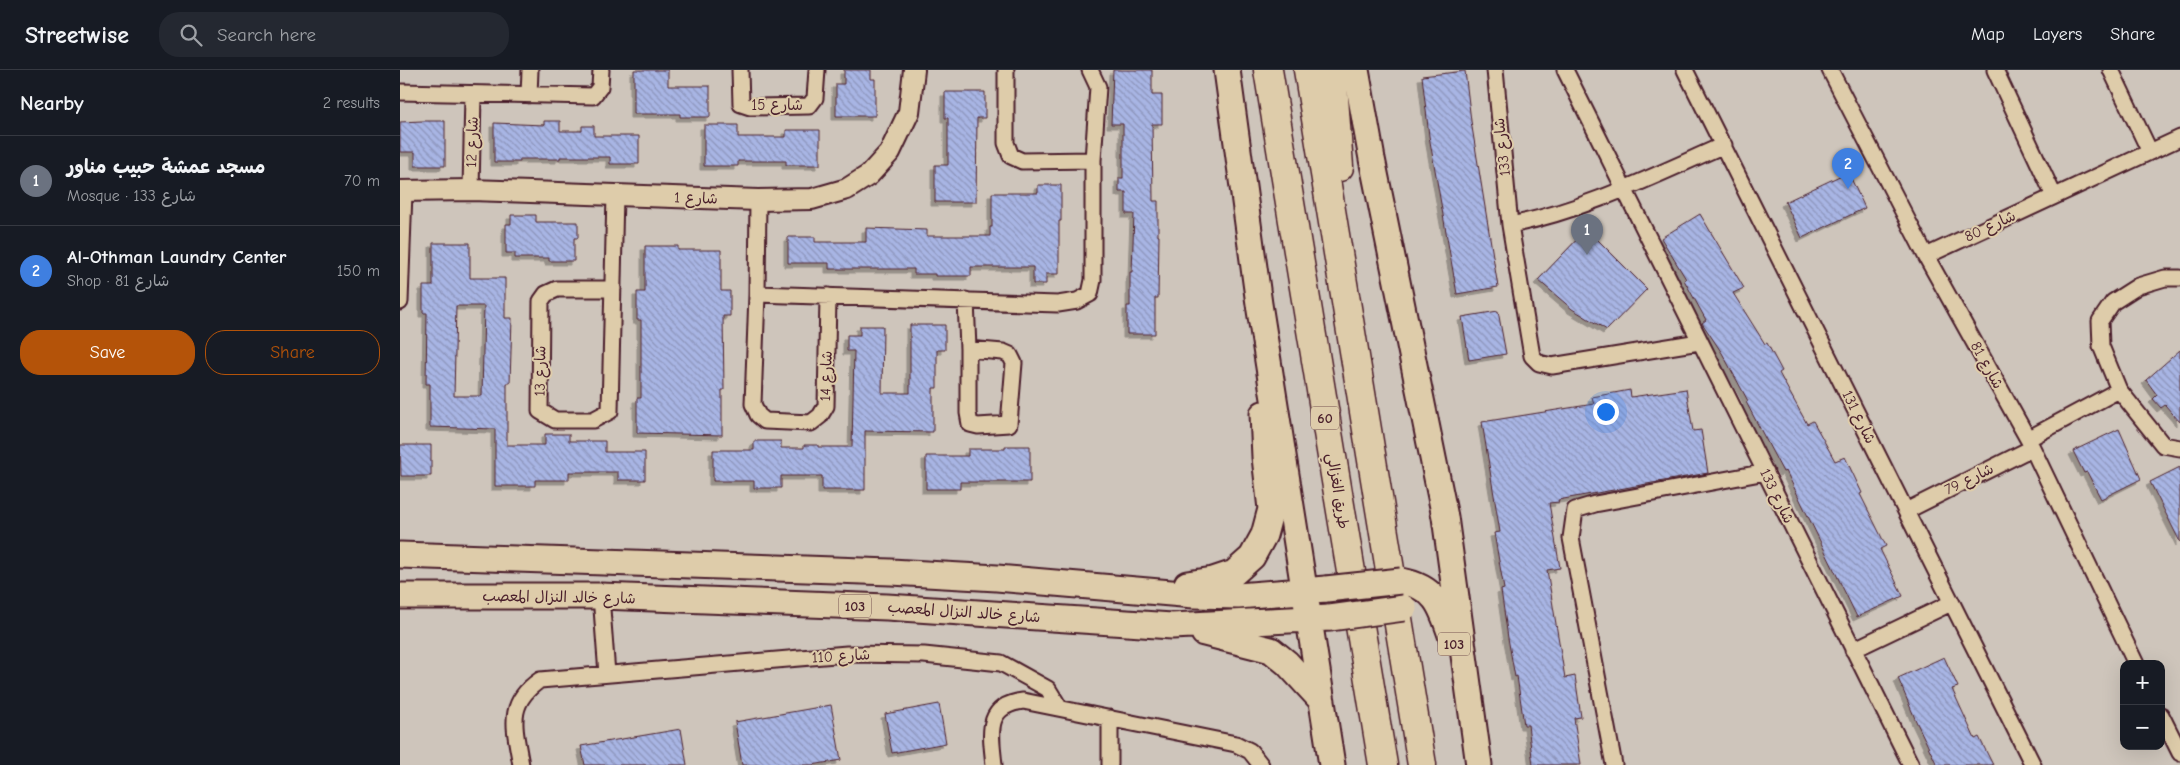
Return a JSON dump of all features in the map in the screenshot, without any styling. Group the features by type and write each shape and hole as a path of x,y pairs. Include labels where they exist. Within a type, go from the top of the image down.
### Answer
{"highway":[{"path":"1308,70 1422,765"},
{"path":"1332,70 1345,296"},
{"name":"طريق الغزالي","path":"1268,76 1383,765"}],"main road":[{"path":"1227,70 1259,304 1316,590 1320,619 1322,701 1332,765"},
{"path":"1356,70 1372,159 1445,517 1478,765"},
{"path":"1366,70 1372,159"},
{"path":"1151,590 1213,580 1234,573 1252,557 1264,535 1271,509 1265,457 1259,304"},
{"path":"400,555 891,572 1151,590 1194,595 1238,596 1401,581 1424,588 1433,594 1438,587 1442,573 1445,517"},
{"name":"شارع خالد النزال المعصب","path":"400,596 601,596 887,607 1172,626 1320,619 1415,606 1433,594"},
{"name":"103","path":"1433,594 1451,633 1469,696"},
{"path":"1172,626 1271,650 1288,663 1322,701"}],"street":[{"path":"529,94 530,70"},
{"path":"400,92 593,96 600,87 601,70"},
{"name":"شارع 15","path":"740,70 741,104 750,107 809,106 815,98 818,70"},
{"name":"شارع 1","path":"402,191 471,190 758,200 812,199 847,189 869,175 890,152 909,112 914,70"},
{"path":"1006,70 1006,143 1011,156 1022,161 1093,160"},
{"path":"758,294 1058,304 1077,301 1090,294 1093,280 1093,160 1098,87 1090,70"},
{"name":"شارع 133","path":"1495,70 1510,225 1532,356 1538,364 1552,366 1699,342"},
{"name":"شارع 133","path":"1565,70 1625,188 1699,342 1912,765"},
{"name":"شارع 131","path":"1685,70 2033,765"},
{"name":"شارع 81","path":"1830,70 1926,256 2030,443 2134,660"},
{"path":"1996,70 2054,196"},
{"path":"2111,70 2150,152"},
{"name":"شارع 12","path":"471,190 473,94"},
{"name":"شارع 80","path":"1926,256 2180,138"},
{"path":"1510,225 1539,219 1625,188 1724,145"},
{"path":"400,302 402,191"},
{"name":"شارع 13","path":"613,289 557,289 546,294 541,301 540,411 555,420 593,420 603,417 610,411 613,289 615,194"},
{"name":"شارع 14","path":"758,200 758,294 753,404 758,415 766,421 811,423 820,416 826,406 828,296"},
{"path":"2180,278 2165,278 2138,286 2113,302 2100,321 2100,346 2119,390 2163,445 2180,448"},
{"path":"966,300 968,413 970,424 978,426 1009,424 1014,363 1010,355 1003,352 968,350"},
{"name":"شارع 79","path":"1906,510 2030,443 2119,390"},
{"path":"1614,765 1571,538 1575,510 1595,504 1766,472"},
{"path":"601,596 607,674"},
{"path":"1853,650 1952,603"},
{"name":"شارع 110","path":"521,765 515,716 518,702 526,689 540,680 847,654 924,655 1001,663 1048,689 1059,707"},
{"path":"992,765 992,726 995,714 1011,702 1023,700 1236,744 1250,751 1261,765"},
{"path":"1110,718 1110,765"},
{"path":"2165,721 2179,746"}],"building":[{"path":"634,70 668,70 668,86 710,86 710,117 680,117 680,114 634,114"},
{"path":"844,70 871,70 871,79 875,79 875,116 836,116 836,84 844,84"},
{"path":"1113,70 1152,70 1152,95 1162,95 1162,124 1152,124 1153,201 1158,201 1159,236 1158,298 1155,298 1155,334 1127,334 1127,306 1130,306 1134,214 1126,214 1126,192 1119,192 1119,178 1123,178 1123,124 1111,124"},
{"path":"1465,71 1471,121 1498,287 1457,294 1429,136 1422,76"},
{"path":"945,92 985,92 985,118 977,118 976,202 935,202 935,165 948,165 948,118 945,118"},
{"path":"445,121 445,166 415,166 415,152 400,152 400,122"},
{"path":"544,121 560,121 560,131 582,131 582,126 594,126 594,136 639,136 639,164 610,164 610,157 560,157 560,159 520,159 520,162 494,162 494,123 544,125"},
{"path":"704,125 738,125 738,137 786,137 786,130 820,130 820,165 786,165 786,161 738,161 738,166 704,166"},
{"path":"1848,172 1865,208 1802,238 1785,202"},
{"path":"1038,185 1061,185 1059,274 1046,274 1046,284 1033,284 1033,267 971,267 971,276 935,276 935,274 914,274 914,269 829,269 829,263 788,263 788,237 815,237 815,242 866,242 866,228 927,230 927,236 990,236 990,227 992,227 992,193 1038,193"},
{"path":"1700,214 1744,288 1733,293 1765,344 1767,343 1782,371 1779,373 1807,424 1813,421 1835,461 1845,457 1862,493 1860,494 1886,546 1880,549 1903,596 1857,617 1786,471 1783,472 1722,353 1702,323 1706,320 1684,280 1686,279 1661,238"},
{"path":"511,215 536,215 536,222 578,222 578,238 574,238 574,261 549,261 549,258 515,258 515,253 506,253 506,224 511,224"},
{"path":"1587,229 1647,289 1607,330 1572,309 1538,280"},
{"path":"433,243 470,243 470,278 505,278 505,318 512,318 510,383 507,383 507,445 545,445 545,434 569,434 569,441 605,441 605,452 645,452 645,480 618,480 618,472 569,472 569,480 535,480 535,486 495,486 495,429 430,427 430,384 426,384 427,313 423,313 423,286 433,286","holes":["456,306 484,306 482,396 454,396"]},
{"path":"645,246 678,246 678,250 721,250 721,291 730,291 730,316 723,316 724,390 722,390 722,435 637,433 637,398 641,398 641,320 637,320 637,292 645,292"},
{"path":"1498,311 1506,354 1469,360 1462,317"},
{"path":"910,325 945,325 945,350 937,350 937,388 933,388 933,432 865,431 865,490 822,490 822,476 781,476 781,488 754,488 754,481 713,481 713,450 754,450 754,441 781,441 781,448 804,448 804,445 852,447 854,351 847,351 847,335 860,335 860,326 883,326 882,393 910,393"},
{"path":"2180,350 2180,422 2165,405 2161,408 2153,399 2157,395 2146,380"},
{"path":"1686,389 1693,431 1701,430 1708,473 1549,503 1560,568 1547,570 1565,678 1575,676 1581,717 1574,718 1581,765 1533,765 1528,725 1524,725 1517,676 1515,677 1508,638 1501,590 1504,589 1494,533 1500,532 1482,422 1594,404 1592,397 1630,390 1631,397"},
{"path":"2119,429 2141,479 2101,499 2087,472 2084,473 2073,451"},
{"path":"400,445 431,445 431,476 401,476"},
{"path":"1005,446 1030,446 1030,482 960,482 960,489 926,489 926,456 968,456 968,449 1005,449"},
{"path":"2180,467 2180,542 2150,482"},
{"path":"1944,657 1958,687 1952,689 1975,739 1979,737 1993,765 1937,765 1916,721 1898,678"},
{"path":"939,704 946,743 892,753 885,714"},
{"path":"831,705 841,760 812,765 742,765 735,722"},
{"path":"681,729 687,765 585,765 581,746"}],"place":[{"name":"Al-Othman Laundry Center","path":"1848,189"},
{"name":"مسجد عمشة حبيب مناور","path":"1587,255"}]}
